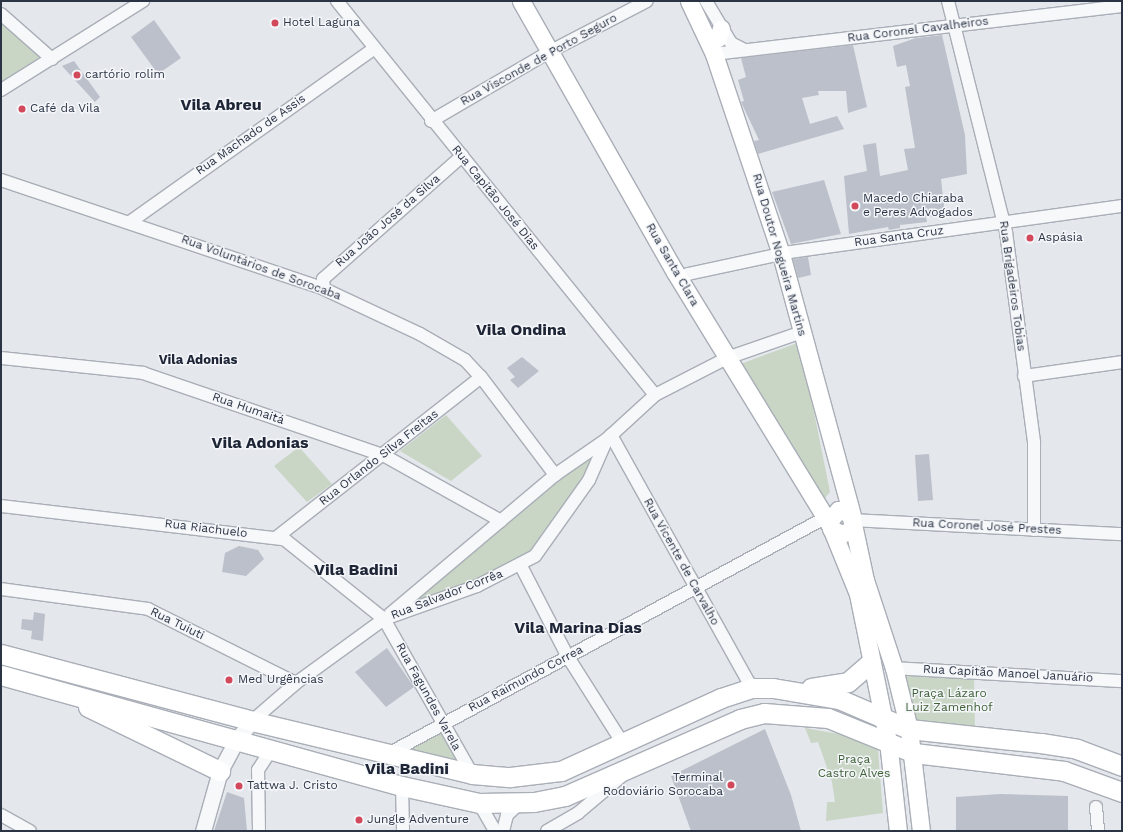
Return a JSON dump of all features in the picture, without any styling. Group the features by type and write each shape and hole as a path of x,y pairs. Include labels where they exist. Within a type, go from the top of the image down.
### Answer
{"main road":[{"name":"Rua Santa Clara","path":"521,1 680,280 729,361 830,521 858,594 888,741 898,831"},
{"name":"Rua Doutor Nogueira Martins","path":"689,1 711,47 781,254 852,520 865,580 894,668 909,729 914,753 921,831"},
{"path":"711,47 718,38 721,28"},
{"path":"830,521 842,510 852,520"},
{"path":"1,654 252,721 472,774 548,774 752,688 795,691 839,699 882,715 909,729 1055,745 1122,766"},
{"path":"795,691 848,682 871,662"},
{"path":"1,675 237,739 271,750 402,786 479,803 520,803 565,796 629,771 695,738 764,712 828,718 888,741 914,753 1064,771 1122,792"},
{"path":"64,693 128,729 220,771"}],"street":[{"path":"1,90 143,1"},
{"name":"Rua Capitão José Dias","path":"337,1 373,49 431,121 462,156 655,395"},
{"name":"Rua Visconde de Porto Seguro","path":"431,121 549,52 647,1"},
{"path":"706,1 731,43 746,50"},
{"name":"Rua Brigadeiros Tobias","path":"948,1 952,26 1004,221 1034,443 1034,530"},
{"name":"Rua Coronel Cavalheiros","path":"711,47 746,50 1122,6"},
{"path":"1,14 52,59"},
{"name":"Rua Machado de Assis","path":"130,222 373,49"},
{"name":"Rua João José da Silva","path":"324,289 323,279 462,156"},
{"name":"Rua Voluntários de Sorocaba","path":"1,180 130,222 324,289 420,334 464,360 481,377 555,475"},
{"name":"Rua Santa Cruz","path":"680,280 688,274 781,254 1004,221 1122,206"},
{"name":"Rua Salvador Corrêa","path":"203,831 220,771 237,739 252,721 296,683 384,619 555,475 609,437 655,395 729,361 803,335"},
{"name":"Rua Humaitá","path":"1,358 143,372 383,455 501,521"},
{"path":"1024,376 1122,362"},
{"name":"Rua Orlando Silva Freitas","path":"277,537 481,377"},
{"name":"Rua Salvador Corrêa","path":"384,619 477,586 521,566 535,556 589,480 609,437"},
{"name":"Rua Vicente de Carvalho","path":"609,437 752,688"},
{"path":"589,451 597,461"},
{"name":"Rua Riachuelo","path":"1,506 277,537 286,540 384,619"},
{"name":"Rua Coronel José Prestes","path":"852,520 1122,534"},
{"name":"Rua Raimundo Correa","path":"388,754 695,588 830,521"},
{"path":"521,566 568,657 622,742"},
{"name":"Rua Tuiuti","path":"1,589 148,609 296,683"},
{"name":"Rua Fagundes Varela","path":"384,619 441,724 472,774"},
{"name":"Rua Capitão Manoel Januário","path":"894,668 1122,681"},
{"path":"259,831 258,770 271,750"},
{"path":"547,831 578,813 629,771"},
{"path":"402,786 403,831"},
{"path":"479,803 495,831"},
{"path":"503,831 507,815 520,803"},
{"path":"1096,807 1098,831"},
{"path":"1,815 30,831"}],"green space":[{"path":"1,20 40,57 1,84"},
{"path":"800,342 830,492 825,498 816,493 738,365"},
{"path":"446,415 482,456 451,481 400,451"},
{"path":"299,447 332,484 307,502 274,466"},
{"path":"589,456 592,463 581,484 533,554 473,585 414,602"},
{"name":"Praça Lázaro Luiz Zamenhof","path":"909,673 974,676 975,730 914,722 902,679"},
{"name":"Praça Castro Alves","path":"805,728 844,735 878,750 883,813 826,821 827,802 835,802 832,782 818,742 811,743"},
{"path":"441,731 463,768 410,752 415,744"}],"building":[{"path":"154,20 181,58 158,74 131,37"},
{"path":"942,35 965,135 967,174 941,179 945,215 926,217 927,222 900,225 900,228 889,230 888,227 849,234 844,176 867,171 863,145 876,143 880,176 908,170 904,149 915,148 905,87 910,86 906,65 897,67 893,46 916,38"},
{"path":"853,45 867,107 848,113 846,91 818,91 819,95 802,98 810,124 837,116 844,129 758,154 754,141 759,140 741,102 744,101 738,80 746,77 741,58"},
{"name":"cartório rolim","path":"74,61 100,97 95,102 62,66"},
{"path":"824,180 841,234 791,244 772,192"},
{"path":"808,257 811,275 798,278 793,259"},
{"path":"522,357 539,371 518,388 510,380 515,377 507,368"},
{"path":"929,454 933,500 918,501 915,455"},
{"path":"239,546 258,550 264,559 246,576 222,572 225,553"},
{"path":"34,612 45,614 43,641 31,639 32,631 21,629 22,619 33,620"},
{"path":"387,648 414,687 386,707 355,672"},
{"name":"Terminal Rodoviário Sorocaba","path":"765,729 791,795 801,831 691,831 671,776"},
{"path":"227,792 244,798 247,831 214,831"},
{"path":"1001,794 1068,796 1068,831 956,831 956,797"}],"place":[{"name":"Hotel Laguna","path":"275,23"},
{"name":"cartório rolim","path":"77,75"},
{"name":"Café da Vila","path":"22,109"},
{"name":"Macedo Chiaraba e Peres Advogados","path":"855,206"},
{"name":"Aspásia","path":"1030,238"},
{"name":"Med Urgências","path":"229,680"},
{"name":"Terminal Rodoviário Sorocaba","path":"731,785"},
{"name":"Tattwa J. Cristo","path":"239,786"},
{"name":"Jungle Adventure","path":"359,820"}],"district":[{"name":"Vila Abreu","path":"221,105"},
{"name":"Vila Ondina","path":"521,330"},
{"name":"Vila Adonias","path":"198,360"},
{"name":"Vila Adonias","path":"260,443"},
{"name":"Vila Badini","path":"356,570"},
{"name":"Vila Marina Dias","path":"578,628"},
{"name":"Vila Badini","path":"407,769"}]}
